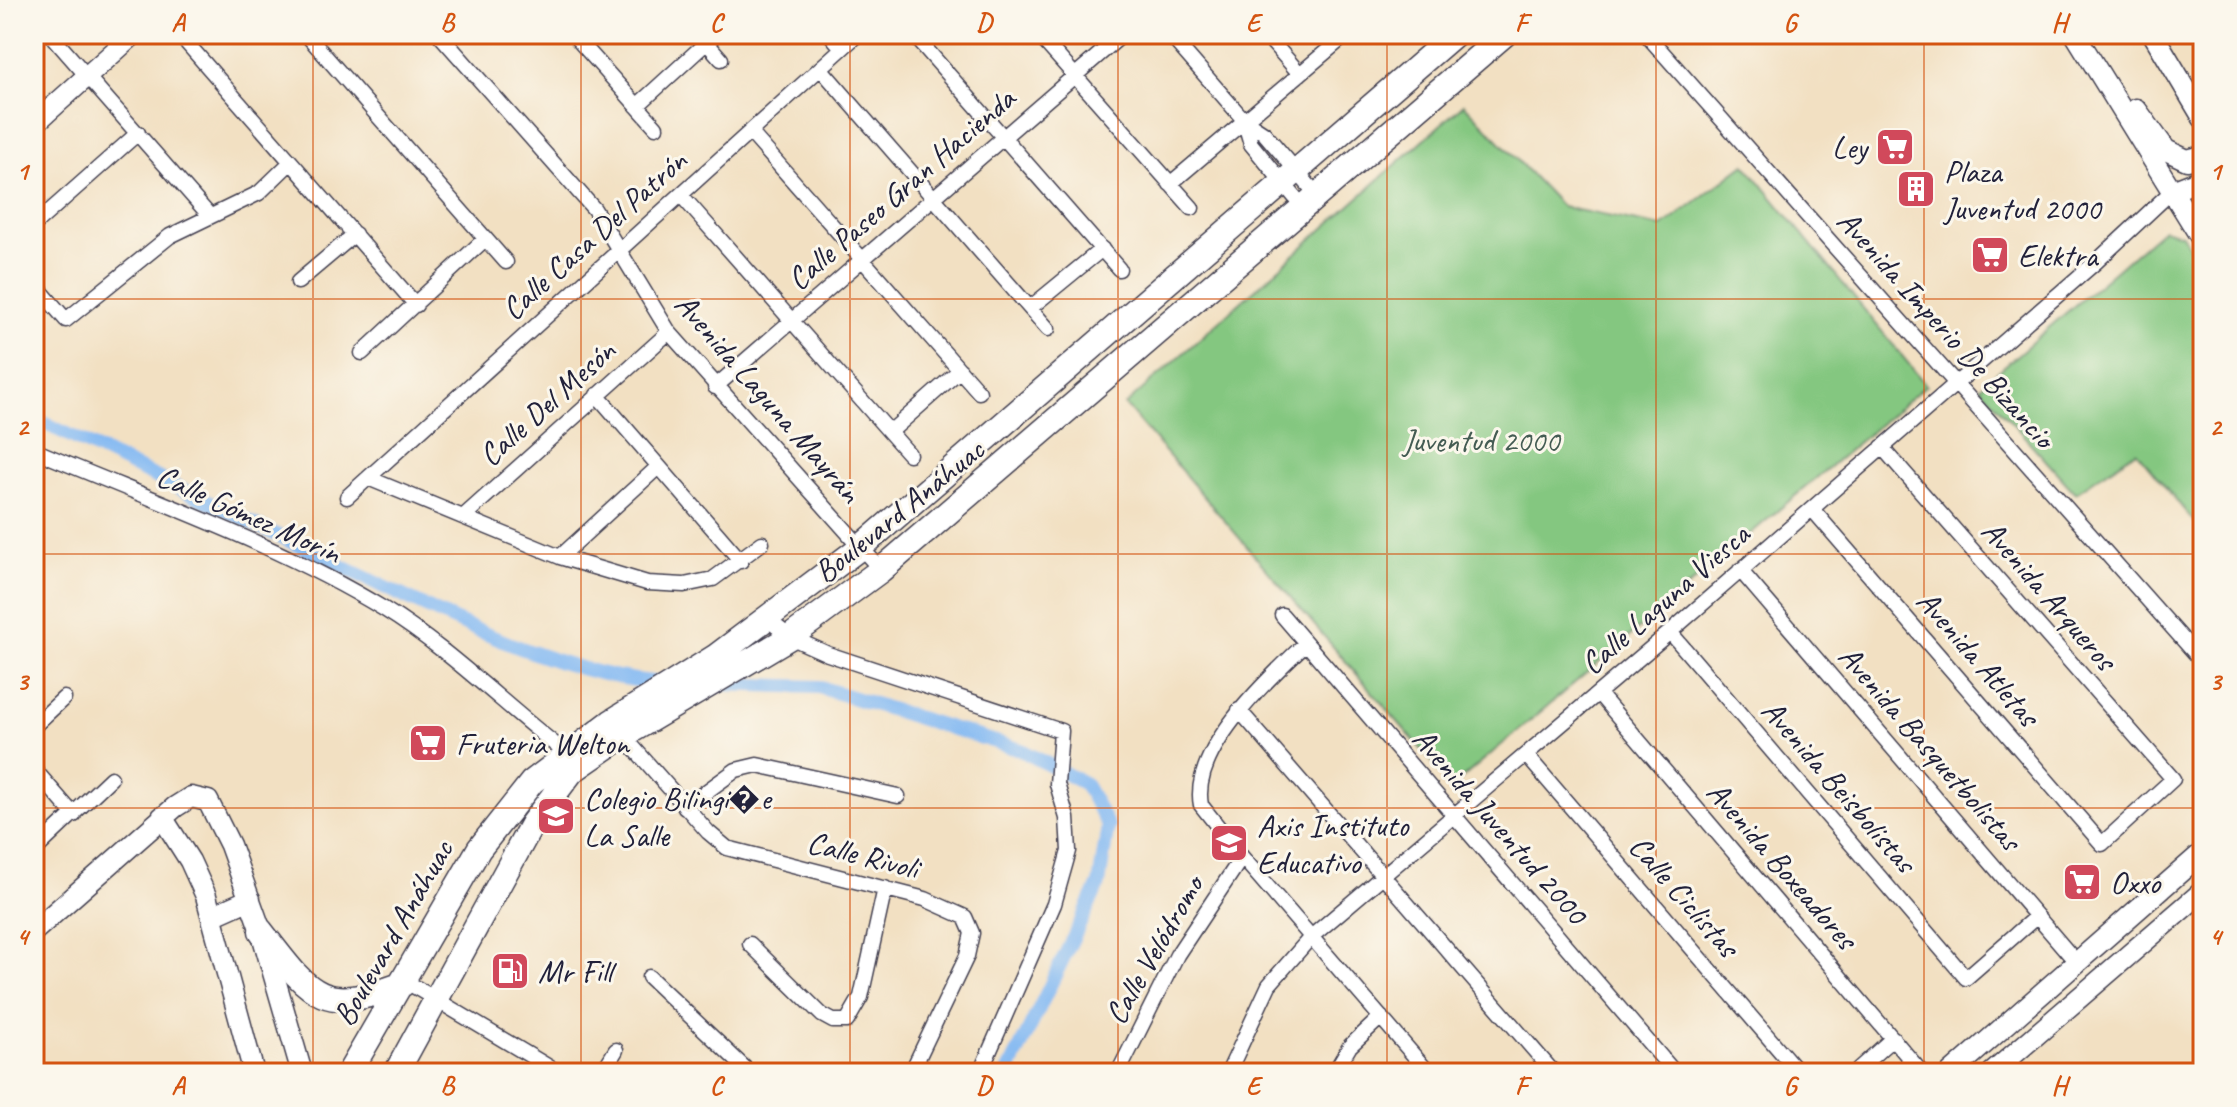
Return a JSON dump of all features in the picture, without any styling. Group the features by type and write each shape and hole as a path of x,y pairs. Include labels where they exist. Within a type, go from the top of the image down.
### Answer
{"main road":[{"path":"34,124 134,34"},
{"name":"Boulevard Anáhuac","path":"396,1073 541,808 572,771 659,692 715,657 861,547 1455,34"},
{"name":"Boulevard Anáhuac","path":"349,1073 499,819 532,782 566,753 700,690 790,637 881,570 1505,34"},
{"path":"2075,34 2203,241"},
{"path":"2083,34 2166,150 2187,160 2203,156"},
{"path":"2153,34 2203,118"},
{"path":"2172,191 2203,179"},
{"path":"34,931 162,817 191,797 208,801 250,899 302,1073"},
{"path":"162,817 190,861 212,916 254,1073"},
{"path":"1951,1073 1972,1064 2073,966 2203,852"},
{"path":"1992,1073 2203,891"},
{"path":"212,916 250,899"},
{"path":"261,931 296,975 325,996 357,1000 404,982"},
{"path":"2034,1037 2029,1028 2029,1016 2073,966"}],"street":[{"path":"50,34 209,215"},
{"path":"179,34 416,305"},
{"path":"306,34 506,262"},
{"name":"Avenida Laguna Mayrán","path":"439,34 594,209 621,248 669,332 881,570"},
{"path":"573,34 656,127"},
{"path":"830,34 842,48"},
{"name":"Calle Casa Del Patrón","path":"347,497 858,34"},
{"path":"913,34 1119,269"},
{"path":"1038,34 1192,208"},
{"name":"Calle Paseo Gran Hacienda","path":"715,387 1123,34"},
{"path":"1169,34 1244,120 1264,133 1289,176 1310,201"},
{"path":"1265,34 1300,74"},
{"path":"1170,184 1347,34"},
{"name":"Avenida Imperio De Bizancio","path":"1646,34 1958,382 2203,662"},
{"path":"637,106 703,38 721,59"},
{"path":"821,69 1048,329"},
{"path":"750,132 979,392"},
{"path":"34,225 138,133"},
{"path":"34,283 66,320 170,236 259,193 291,162"},
{"name":"Calle Laguna Viesca","path":"1228,1073 1269,985 1311,937 1599,694 2172,191"},
{"path":"681,195 909,454"},
{"path":"298,282 355,234"},
{"path":"362,353 485,239"},
{"path":"1030,308 1102,249"},
{"name":"Calle Del Mesón","path":"464,516 669,332"},
{"path":"890,432 960,370"},
{"path":"597,395 741,561"},
{"name":"Avenida Arqueros","path":"1882,447 2173,779 2102,844"},
{"name":"Calle Gómez Morín","path":"34,450 244,540 361,595 431,644 566,753"},
{"path":"560,557 658,467"},
{"path":"368,478 560,557 621,577 665,585 700,583 725,573 762,543"},
{"name":"Avenida Atletas","path":"1812,509 2102,844"},
{"name":"Avenida Basquetbolistas","path":"1740,570 2037,916 2073,966"},
{"name":"Avenida Juventud 2000","path":"1282,615 1675,1073"},
{"path":"767,619 790,637 855,664 1061,731 1057,784 1069,833 1069,851 1063,876 980,1073"},
{"name":"Avenida Beisbolistas","path":"1670,632 1966,978 2037,916"},
{"path":"1306,643 1239,710 1215,750 1200,790 1207,814 1429,1073"},
{"name":"Avenida Boxeadores","path":"1599,694 1922,1073"},
{"path":"34,726 64,698"},
{"path":"1239,710 1554,1073"},
{"name":"Calle Rivoli","path":"617,729 717,841 740,853 885,888 957,911 965,917 972,933 967,956 911,1073"},
{"name":"Calle Ciclistas","path":"1527,756 1799,1073"},
{"path":"685,807 736,770 757,765 898,796"},
{"path":"34,769 74,815"},
{"path":"34,851 111,778"},
{"name":"Calle Velódromo","path":"1118,1073 1177,955 1242,857"},
{"path":"750,944 822,1015 833,1021 847,1021 861,997 885,888"},
{"path":"649,977 750,1073"},
{"path":"404,982 559,1073"},
{"path":"1334,1073 1350,1046 1381,1017"},
{"path":"1854,1073 1893,1038"},
{"path":"602,1073 616,1050"}],"green space":[{"name":"Juventud 2000","path":"1464,104 1562,207 1662,227 1745,164 1926,385 1453,786 1125,405"},
{"path":"2163,229 2182,234 2203,273 2203,514 2194,522 2136,451 2075,493 1980,387"}],"waterway":[{"path":"34,418 498,639 586,670 669,683"},
{"path":"714,684 819,687 1021,750 1085,784 1108,826 1099,884 1008,1073"}],"place":[{"name":"Ley","path":"1895,147"},
{"name":"Plaza Juventud 2000","path":"1916,189"},
{"name":"Elektra","path":"1990,255"},
{"name":"Fruteria Welton","path":"428,743"},
{"name":"Colegio Bilingi�e La Salle","path":"556,816"},
{"name":"Axis Instituto Educativo","path":"1229,843"},
{"name":"Oxxo","path":"2082,882"},
{"name":"Mr Fill","path":"510,971"}]}
